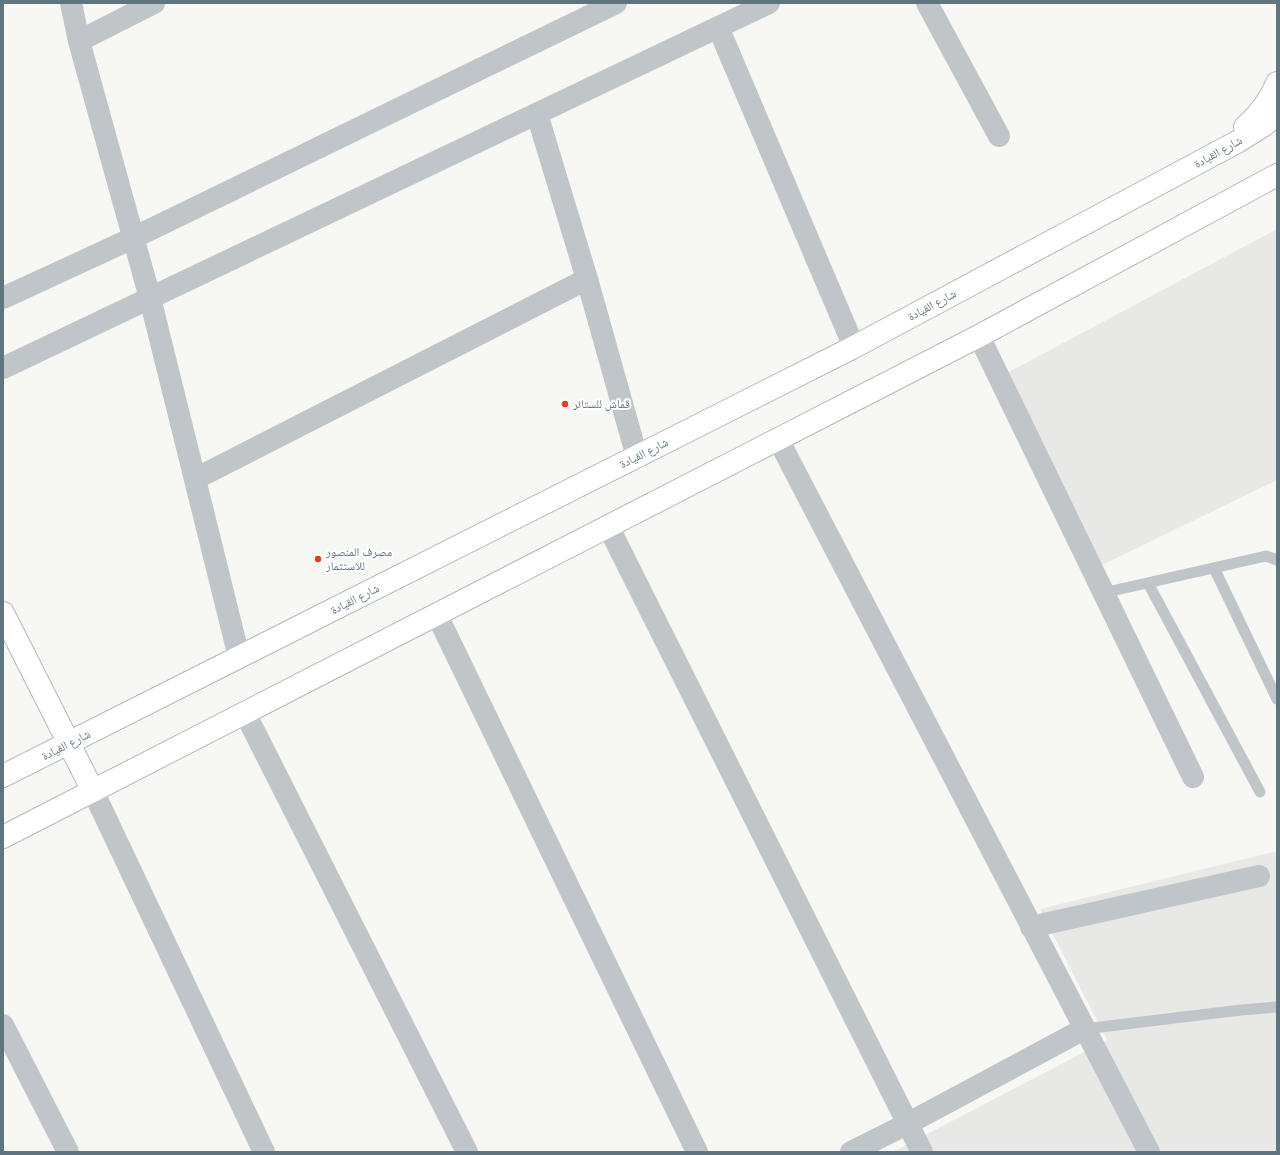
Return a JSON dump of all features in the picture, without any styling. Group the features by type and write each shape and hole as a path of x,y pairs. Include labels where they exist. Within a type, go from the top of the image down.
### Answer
{"street":[{"path":"71,3 150,298 239,658"},
{"path":"80,41 154,3"},
{"path":"3,298 133,238 616,3"},
{"path":"3,368 769,3"},
{"path":"927,3 999,136"},
{"path":"718,27 854,347"},
{"path":"1195,165 1224,145 1252,121 1272,96 1277,83"},
{"path":"537,114 587,279 636,457"},
{"name":"شارع القيادة","path":"3,776 854,347 1237,142 1277,115"},
{"path":"3,837 979,336 1277,175"},
{"path":"195,479 587,279"},
{"path":"979,336 1192,777"},
{"path":"778,439 1149,1152"},
{"path":"608,526 922,1152"},
{"path":"3,613 92,791 264,1152"},
{"path":"436,614 697,1152"},
{"path":"245,713 467,1152"},
{"path":"1031,927 1258,876"},
{"path":"3,1025 68,1152"},
{"path":"851,1152 907,1124 1084,1029"}],"lane":[{"path":"1103,593 1266,556 1277,560"},
{"path":"1214,568 1277,699"},
{"path":"1148,583 1260,792"},
{"path":"1084,1029 1277,1007"}],"shaded area":[{"path":"1277,229 1277,480 1100,566 1007,373"},
{"path":"1277,851 1277,1152 893,1152 1107,1040 1040,909"}],"place":[{"name":"قماش للستائر","path":"565,404"},
{"name":"مصرف المنصور للاستثمار","path":"318,559"}]}
